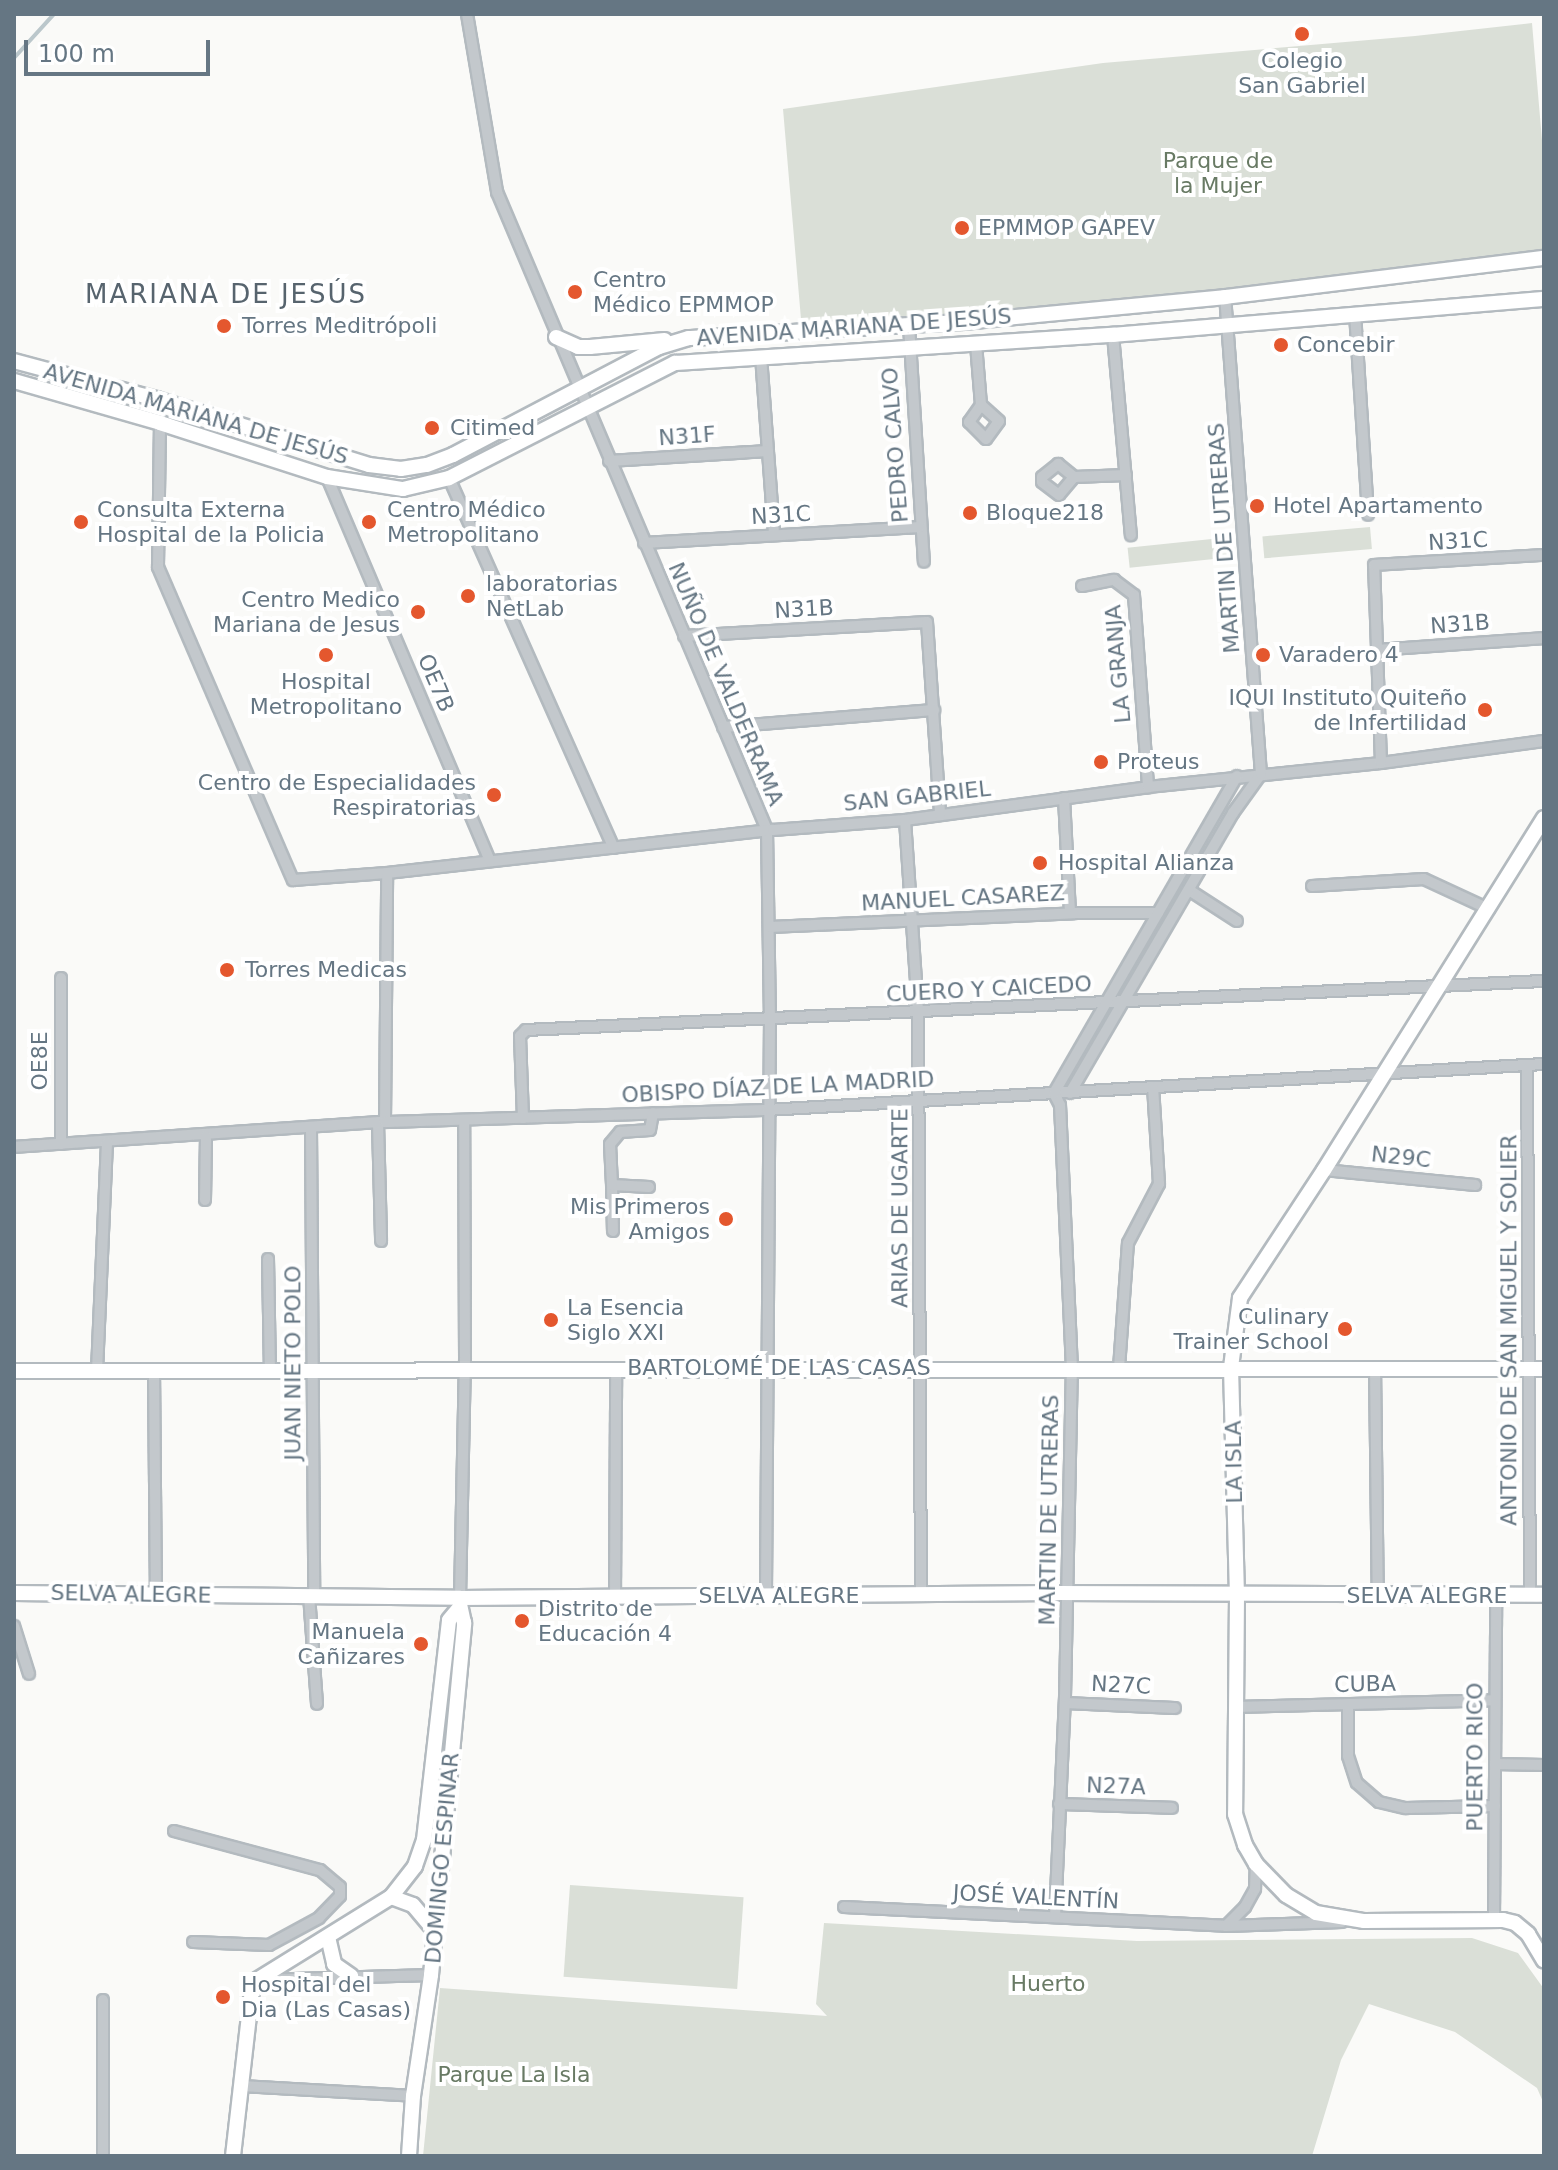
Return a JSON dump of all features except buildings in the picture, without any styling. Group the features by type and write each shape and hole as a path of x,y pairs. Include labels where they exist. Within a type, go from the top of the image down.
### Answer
{"street":[{"name":"NUÑO DE VALDERRAMA","path":"467,14 497,192 767,830 770,1018 766,1595"},
{"name":"AVENIDA MARIANA DE JESÚS","path":"14,361 156,399 384,469 401,469 427,465 453,455 577,387 659,347 689,338 962,322 1225,297 1544,258"},
{"name":"MARTIN DE UTRERAS","path":"1225,297 1261,774"},
{"name":"AVENIDA MARIANA DE JESÚS","path":"14,381 160,423 327,477 403,489 449,478 585,405 675,363 1113,335 1544,299"},
{"path":"1355,313 1368,515"},
{"path":"962,322 970,344 981,405"},
{"name":"PEDRO CALVO","path":"909,325 924,562"},
{"path":"1113,335 1131,535"},
{"path":"556,337 578,347 689,338"},
{"path":"761,356 774,535"},
{"path":"156,399 160,423"},
{"name":"SAN GABRIEL","path":"160,423 158,567 293,880 387,873 767,830 905,820 1148,787 1381,763 1544,741"},
{"name":"N31F","path":"609,461 768,451"},
{"path":"1074,477 1126,475"},
{"name":"OE7B","path":"327,477 490,861"},
{"path":"449,478 614,848"},
{"name":"N31C","path":"644,543 920,527"},
{"name":"N31C","path":"1378,650 1374,565 1544,555"},
{"name":"LA GRANJA","path":"1082,586 1114,580 1134,595 1148,787"},
{"name":"N31B","path":"684,636 927,622 934,710"},
{"name":"N31B","path":"1378,650 1544,638"},
{"path":"1378,650 1381,763"},
{"path":"723,727 934,710 940,815"},
{"path":"1060,1103 1071,1091 1233,813 1261,774"},
{"path":"1054,1093 1237,776"},
{"path":"1064,798 1070,913"},
{"name":"LA ISLA","path":"1544,818 1237,1303 1231,1367 1237,1596 1235,1814 1256,1864 1286,1895 1316,1913 1364,1921 1494,1918 1515,1923 1528,1934 1544,1961"},
{"name":"ARIAS DE UGARTE","path":"905,820 918,1013 921,1596"},
{"path":"381,1241 387,873"},
{"path":"1312,886 1430,880 1489,909"},
{"path":"1189,890 1237,921"},
{"name":"MANUEL CASAREZ","path":"770,927 1070,913 1158,913"},
{"name":"OE8E","path":"61,978 61,1144"},
{"name":"CUERO Y CAICEDO","path":"523,1118 520,1036 524,1031 1544,981"},
{"name":"OBISPO DÍAZ DE LA MADRID","path":"14,1147 382,1123 767,1110 1544,1064"},
{"name":"ANTONIO DE SAN MIGUEL Y SOLIER","path":"1527,1065 1538,1369 1537,1595"},
{"path":"1119,1368 1128,1243 1159,1184 1153,1087"},
{"name":"MARTIN DE UTRERAS","path":"1054,1093 1060,1103 1072,1369 1065,1703 1055,1917"},
{"path":"613,1231 610,1144 620,1132 650,1130 653,1113"},
{"name":"DOMINGO ESPINAR","path":"409,2156 413,2096 431,1975 464,1623 460,1603 464,1120"},
{"name":"JUAN NIETO POLO","path":"311,1129 312,1595 317,1704"},
{"path":"205,1200 206,1136"},
{"path":"97,1371 107,1142"},
{"name":"N29C","path":"1324,1170 1475,1185"},
{"path":"612,1185 649,1187"},
{"path":"268,1259 270,1370"},
{"path":"1375,1367 1378,1597"},
{"name":"BARTOLOMÉ DE LAS CASAS","path":"14,1371 464,1368 1538,1369"},
{"path":"615,1596 616,1368"},
{"path":"154,1370 156,1594"},
{"name":"SELVA ALEGRE","path":"14,1593 312,1595 460,1603 615,1596 1537,1595"},
{"name":"PUERTO RICO","path":"1494,1918 1496,1596"},
{"name":"DOMINGO ESPINAR","path":"257,1980 391,1897 415,1866 424,1840 449,1620 460,1603"},
{"path":"14,1626 29,1674"},
{"name":"CUBA","path":"1235,1707 1495,1700"},
{"name":"N27C","path":"1065,1703 1175,1708"},
{"path":"1348,1705 1348,1756 1357,1783 1379,1802 1406,1808 1495,1806"},
{"path":"1495,1764 1544,1765"},
{"name":"N27A","path":"1059,1804 1172,1808"},
{"path":"174,1831 320,1870 336,1880 340,1896 319,1918 263,1946 193,1942"},
{"path":"1226,1926 1245,1907 1255,1889 1256,1864"},
{"path":"391,1897 413,1905 434,1930"},
{"name":"JOSÉ VALENTÍN","path":"844,1907 1226,1926 1364,1921"},
{"path":"319,1918 328,1937 334,1964 351,1976"},
{"path":"233,2156 252,1988 257,1980 431,1975"},
{"path":"103,2000 103,2156"},
{"path":"242,2086 413,2096"}],"green space":[{"name":"Parque de la Mujer","path":"1532,23 1544,164 1544,258 1329,284 802,331 783,109 1103,63"},
{"path":"1370,527 1372,549 1264,558 1262,536"},
{"path":"1231,537 1233,557 1130,568 1128,548"},
{"path":"570,1885 744,1897 737,1989 564,1977"},
{"name":"Parque La Isla","path":"824,1923 1137,1941 1472,1938 1518,1953 1544,1989 1544,2104 1537,2088 1455,2032 1369,2004 1341,2060 1312,2156 423,2156 440,1988 827,2016 816,2004"}],"waterway":[{"path":"14,58 54,14"}],"place":[{"name":"Colegio San Gabriel","path":"1302,34"},
{"name":"EPMMOP GAPEV","path":"962,228"},
{"name":"Centro Médico EPMMOP","path":"575,292"},
{"name":"Torres Meditrópoli","path":"224,326"},
{"name":"Concebir","path":"1281,345"},
{"name":"Citimed","path":"432,428"},
{"name":"Hotel Apartamento","path":"1257,506"},
{"name":"Bloque218","path":"970,513"},
{"name":"Consulta Externa Hospital de la Policia","path":"81,522"},
{"name":"Centro Médico Metropolitano","path":"369,522"},
{"name":"laboratorias NetLab","path":"468,596"},
{"name":"Centro Medico Mariana de Jesus","path":"418,612"},
{"name":"Hospital Metropolitano","path":"326,655"},
{"name":"Varadero 4","path":"1263,655"},
{"name":"IQUI Instituto Quiteño de Infertilidad","path":"1485,710"},
{"name":"Proteus","path":"1101,762"},
{"name":"Centro de Especialidades Respiratorias","path":"494,795"},
{"name":"Hospital Alianza","path":"1040,863"},
{"name":"Torres Medicas","path":"227,970"},
{"name":"Mis Primeros Amigos","path":"726,1219"},
{"name":"La Esencia Siglo XXI","path":"551,1320"},
{"name":"Culinary Trainer School","path":"1345,1329"},
{"name":"Distrito de Educación 4","path":"522,1621"},
{"name":"Manuela Cañizares","path":"421,1644"},
{"name":"Hospital del Dia (Las Casas)","path":"223,1997"}],"district":[{"name":"MARIANA DE JESÚS","path":"226,295"}],"park label":[{"name":"Huerto","path":"1048,1984"}]}
